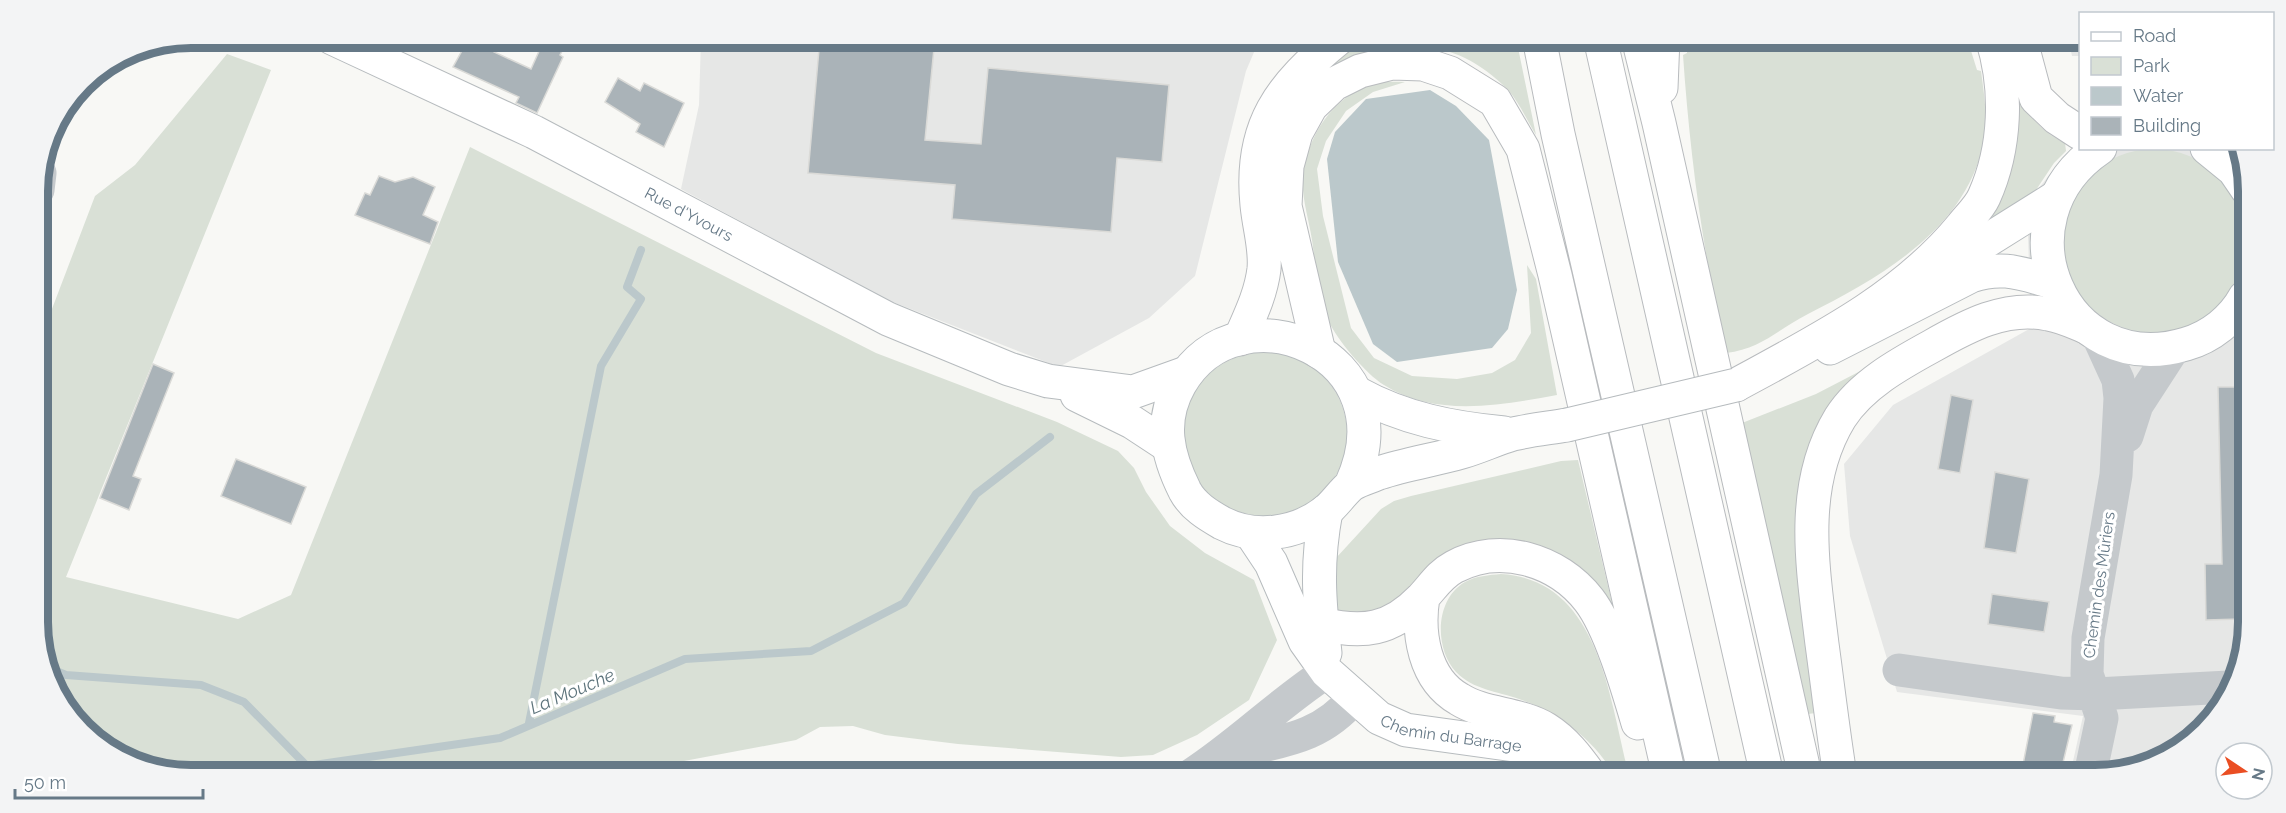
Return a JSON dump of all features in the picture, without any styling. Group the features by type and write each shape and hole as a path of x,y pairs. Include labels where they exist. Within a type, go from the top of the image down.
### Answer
{"main road":[{"name":"Rue d'Yvours","path":"353,48 534,132 888,318 1009,369 1048,381"},
{"path":"1240,339 1260,290 1264,268 1255,179 1257,150 1264,124 1293,80 1328,48"},
{"path":"1541,48 1561,146 1703,765"},
{"path":"1602,48 1765,765"},
{"path":"1640,48 1803,765"},
{"path":"1659,123 1663,48"},
{"path":"1737,385 1844,326 1922,268 1949,241 1983,200 1997,158 2003,112 1999,61 1995,48"},
{"path":"2023,48 2037,98 2057,118 2079,132"},
{"path":"1319,352 1285,206 1287,166 1296,133 1311,106 1334,84 1360,70 1392,63 1423,64 1450,73 1494,101 1523,148 1556,275 1667,765"},
{"path":"2092,330 2065,304 2053,282 2047,258 2046,233 2055,198 2074,168 2097,150"},
{"path":"2212,150 2237,175"},
{"path":"1840,342 1931,275 2055,198"},
{"path":"1351,485 1379,473 1461,452 1515,434 1567,425 1737,385 1804,360 1971,276 1988,270 2001,268 2053,282"},
{"path":"1839,765 1811,535 1817,478 1827,445 1841,417 1866,388 1892,369 1967,326 1996,315 2045,313 2092,330 2126,347 2150,350 2174,348 2212,332 2229,319 2238,307"},
{"path":"1270,336 1293,339 1319,352 1342,370 1358,393 1364,420 1365,440 1360,465 1351,485 1326,511 1296,527 1280,532 1251,533 1228,526 1206,514 1189,498 1175,472 1167,445 1166,420 1173,396 1186,373 1202,356 1240,339 1270,336"},
{"path":"1048,381 1107,391 1133,392 1186,373"},
{"path":"1048,381 1132,422 1167,445"},
{"path":"1358,393 1400,415 1460,429 1515,434"},
{"path":"1326,511 1319,550 1322,624 1327,672"},
{"name":"Chemin du Barrage","path":"1251,533 1271,563 1305,641 1327,672 1379,718 1406,730 1551,750 1573,765"},
{"path":"1293,610 1322,624 1345,630 1367,630 1391,623 1423,597 1435,581 1454,567 1502,555 1526,558 1548,567 1570,580 1589,600 1603,625 1632,704 1650,765"},
{"path":"1423,597 1420,613 1425,658 1440,682 1459,699 1544,728 1572,750 1582,765"}],"street":[{"name":"Chemin des Mûriers","path":"2092,330 2118,380 2120,416 2116,475 2088,638 2087,674 2096,694 2102,717 2092,765"},
{"name":"Chemin des Mûriers","path":"2116,475 2137,405 2174,348"},
{"path":"1899,670 2061,693 2096,694 2222,687"},
{"path":"1207,765 1293,694 1327,672"},
{"path":"1219,757 1309,735 1344,710 1354,698"}],"shaded area":[{"path":"701,48 1256,48 1246,71 1195,276 1149,318 1059,367 880,297 681,189 699,105"},
{"path":"2070,48 2079,48 2079,56 2072,56"},
{"path":"2079,147 2079,150 2231,150 2238,182 2238,622 2233,659 2214,701 2189,729 2166,746 2149,754 2104,765 2072,765 2083,716 1897,692 1850,536 1844,464 1893,405 2031,328 2027,203 2062,159"}],"green space":[{"path":"1347,48 1404,48 1370,54 1321,73"},
{"path":"1426,48 1518,48 1536,135 1517,102 1503,85 1481,67 1460,56"},
{"path":"1687,48 1970,48 1977,70 1981,71 1986,114 1984,140 1975,171 1960,199 1941,224 1892,266 1760,343 1726,353 1704,242 1689,130 1683,55 1687,53"},
{"path":"227,54 271,70 66,577 238,619 291,595 470,147 876,353 1057,422 1118,451 1134,468 1146,492 1170,526 1205,553 1254,580 1277,640 1249,700 1197,735 1153,755 1121,757 958,744 885,735 853,726 820,727 796,740 665,765 191,765 173,764 137,754 104,735 90,723 72,701 56,668 49,640 48,622 48,319 95,196 135,165"},
{"path":"1405,82 1373,92 1346,111 1326,141 1317,169 1323,216 1351,328 1374,358 1412,376 1457,379 1492,373 1515,360 1531,333 1527,265 1536,279 1557,395 1491,405 1447,405 1425,402 1404,395 1377,380 1345,346 1328,320 1320,292 1303,192 1303,177 1310,147 1324,120 1346,98 1373,84"},
{"path":"2018,92 2036,122 2049,134 2065,143 2066,151 2054,163 2034,193 1980,226"},
{"path":"2136,150 2172,150 2205,164 2231,190 2238,204 2238,278 2231,292 2205,318 2172,332 2136,332 2103,318 2077,292 2063,259 2063,223 2077,190 2103,164"},
{"path":"1265,352 1296,358 1323,376 1341,403 1347,434 1341,465 1323,492 1296,510 1265,516 1234,510 1207,492 1189,465 1183,434 1189,403 1207,376 1234,358"},
{"path":"1870,366 1833,405 1816,713 1808,714 1742,423 1816,394"},
{"path":"1578,460 1612,603 1607,603 1560,556 1540,545 1507,541 1412,591 1380,613 1333,616 1336,558 1381,509 1394,501 1411,496 1561,461"},
{"path":"1501,574 1534,581 1560,597 1580,620 1595,648 1606,680 1627,765 1608,765 1573,728 1547,711 1470,683 1456,672 1449,662 1441,637 1443,612 1455,590 1465,582 1487,575"}],"water":[{"path":"1430,90 1456,106 1489,140 1517,290 1508,329 1492,348 1397,362 1373,344 1338,262 1327,159 1335,132 1366,99"}],"building":[{"path":"463,48 496,48 494,52 531,69 540,48 564,48 560,55 563,57 537,113 516,103 519,97 453,67"},
{"path":"819,48 934,48 925,140 981,144 988,68 1169,85 1162,162 1117,158 1111,232 952,219 955,185 808,173"},
{"path":"618,78 640,91 644,83 684,103 664,147 636,132 640,124 605,102"},
{"path":"379,176 395,182 413,177 435,187 423,215 438,222 430,244 355,215 365,193 370,195"},
{"path":"153,364 174,373 133,476 141,479 129,510 100,498"},
{"path":"2218,387 2238,387 2238,619 2206,620 2205,564 2222,564"},
{"path":"1951,395 1973,400 1960,473 1938,469"},
{"path":"236,459 306,487 291,524 221,496"},
{"path":"1995,472 2029,479 2016,553 1984,548"},
{"path":"1992,594 2049,602 2044,632 1988,624"},
{"path":"2033,713 2055,716 2054,722 2072,725 2062,765 2023,765"}],"waterway":[{"path":"529,723 601,366 641,299 627,287 641,250"},
{"name":"La Mouche","path":"314,765 500,738 685,659 811,651 904,603 976,494 1050,437"},
{"name":"La Mouche","path":"57,671 66,675 201,685 244,702 306,765"}]}
